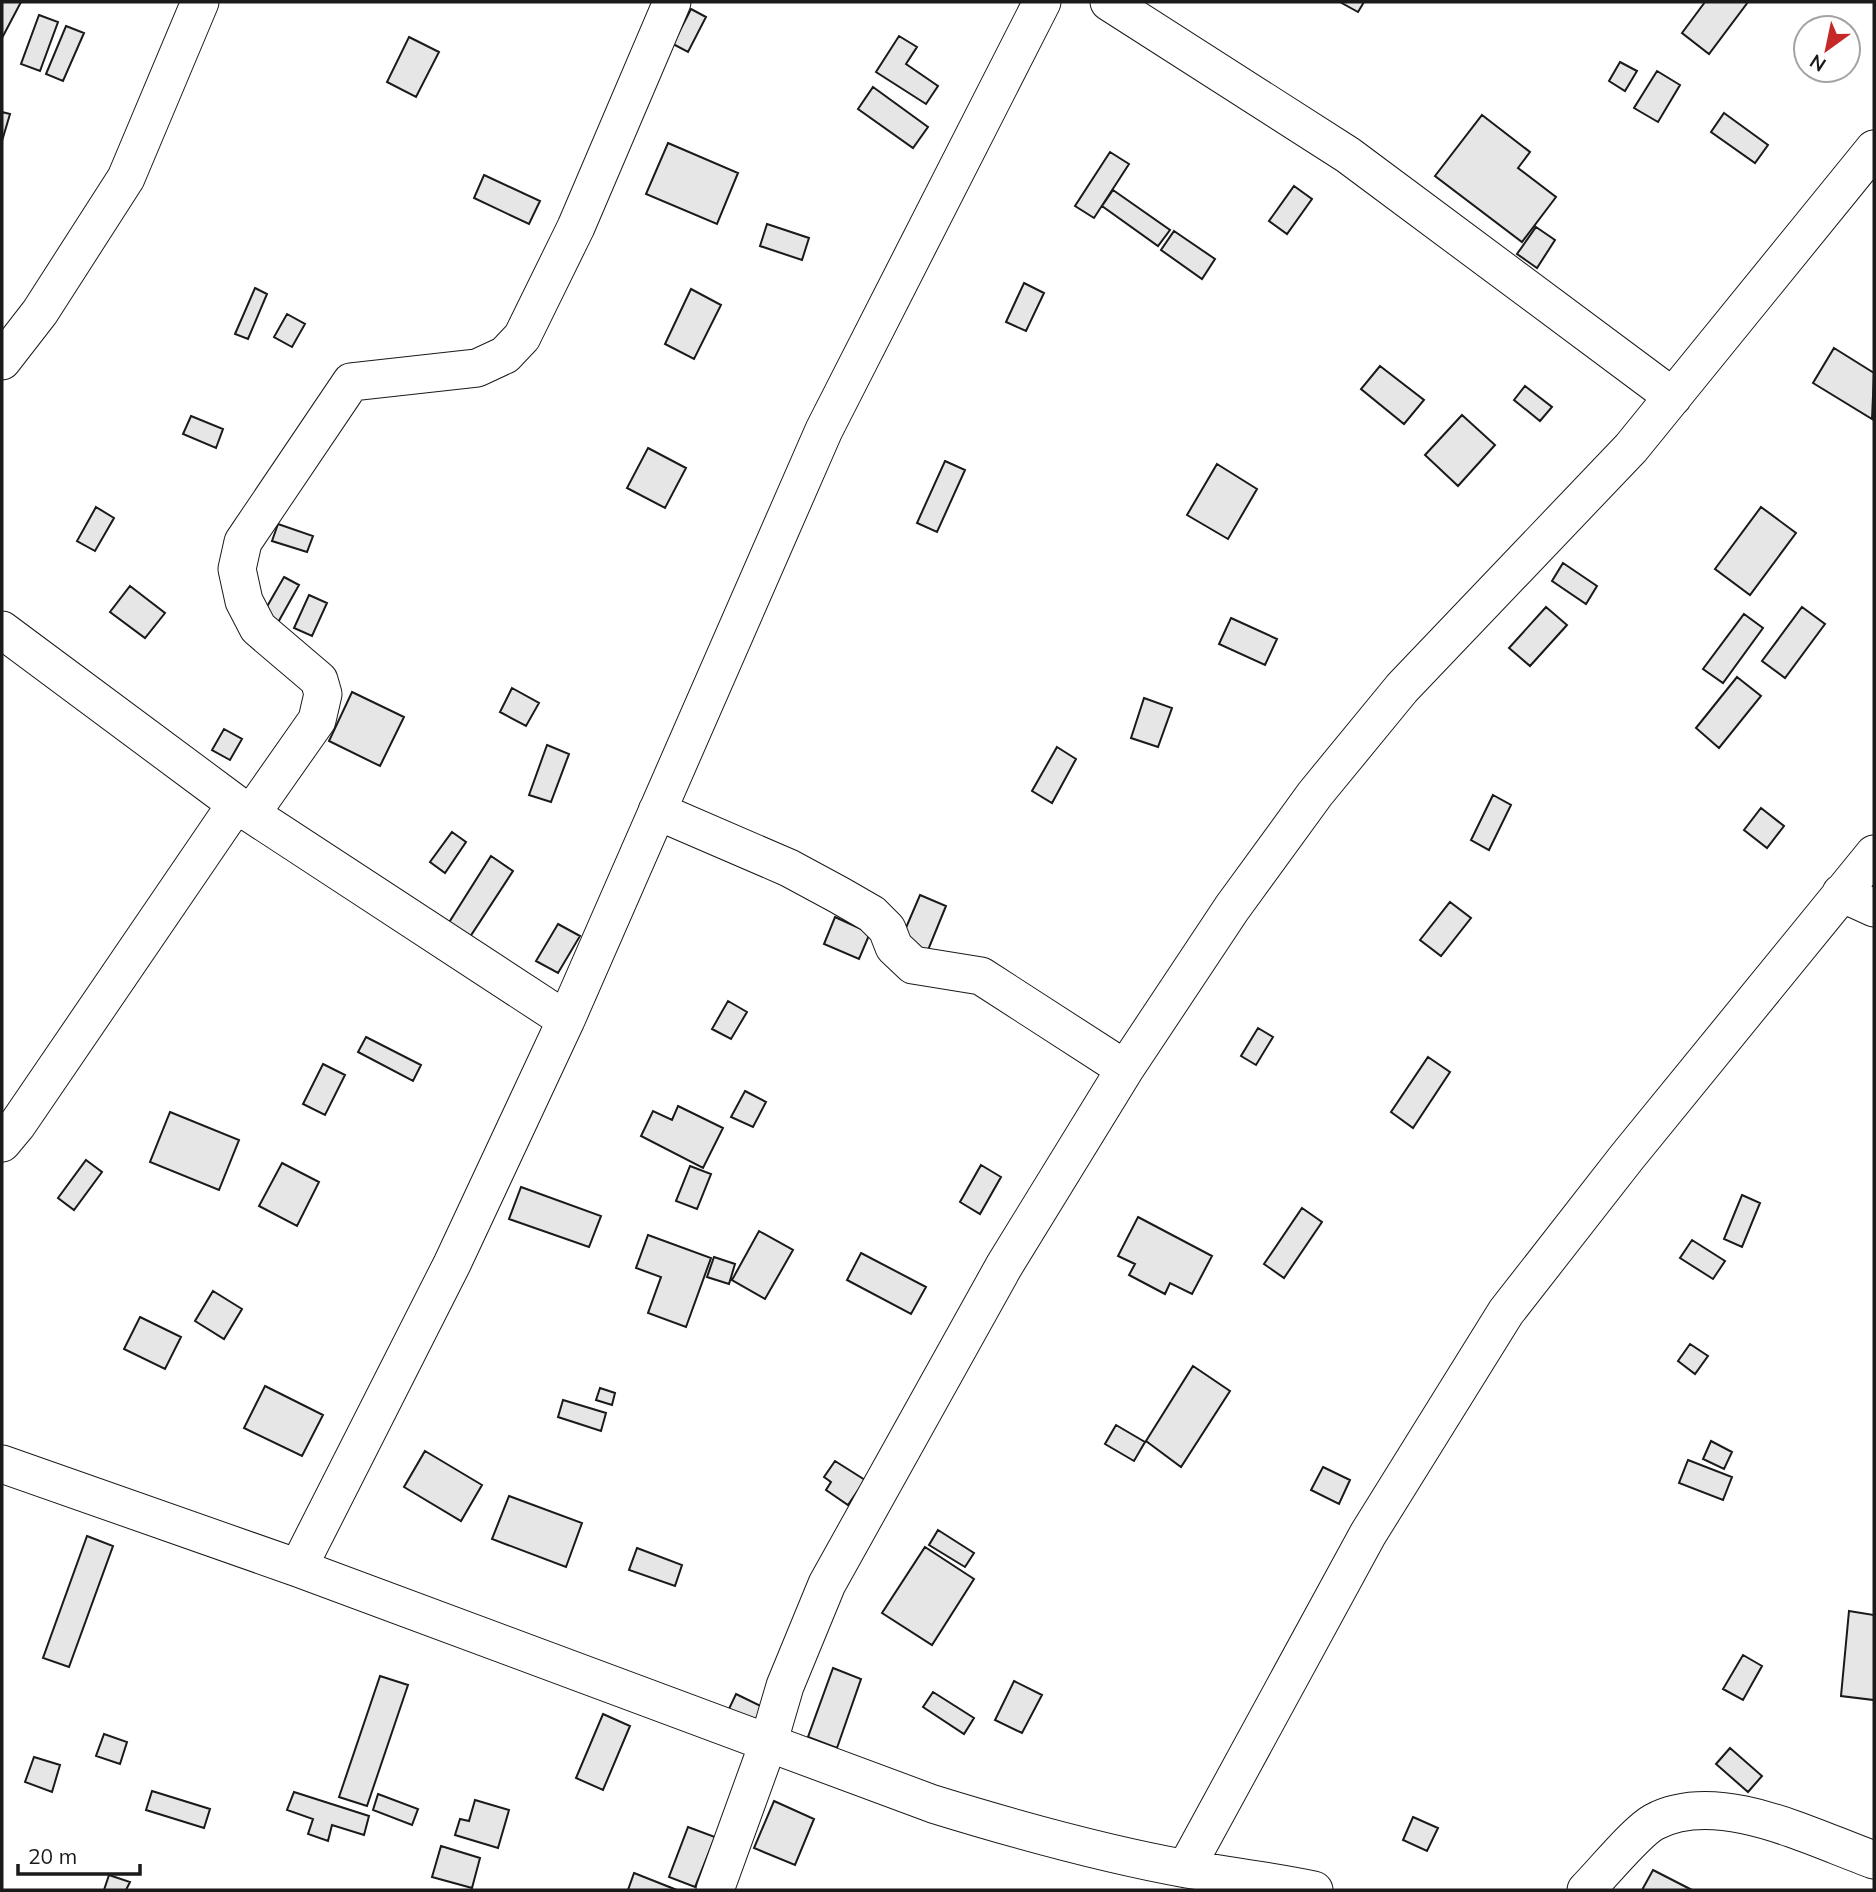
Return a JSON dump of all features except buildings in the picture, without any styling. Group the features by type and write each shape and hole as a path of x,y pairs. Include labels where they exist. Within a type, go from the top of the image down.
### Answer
{"street":[{"path":"2,361 40,312 126,178 200,2"},
{"path":"2,1143 243,809 317,720 323,694 319,680 258,628 244,601 237,569 243,542 352,382 477,368 505,355 522,337 576,227 672,2"},
{"path":"298,1568 452,1264 566,1020 824,430 1042,2"},
{"path":"1109,2 1348,155 1673,397"},
{"path":"715,1890 768,1744 785,1686 827,1584 1004,1266 1125,1069 1232,908 1315,794 1402,688 1631,448 1874,149"},
{"path":"2,631 243,809 566,1020"},
{"path":"657,811 789,868 839,895 872,914 887,929 894,947 913,965 981,976 1125,1069"},
{"path":"1186,1868 1368,1534 1506,1312 1627,1157 1874,854"},
{"path":"1841,893 1874,908"},
{"path":"2,1464 298,1568 850,1776 998,1824 1186,1868 1248,1876 1314,1890"},
{"path":"1586,1890 1653,1822 1691,1810 1736,1812 1874,1860"}]}
